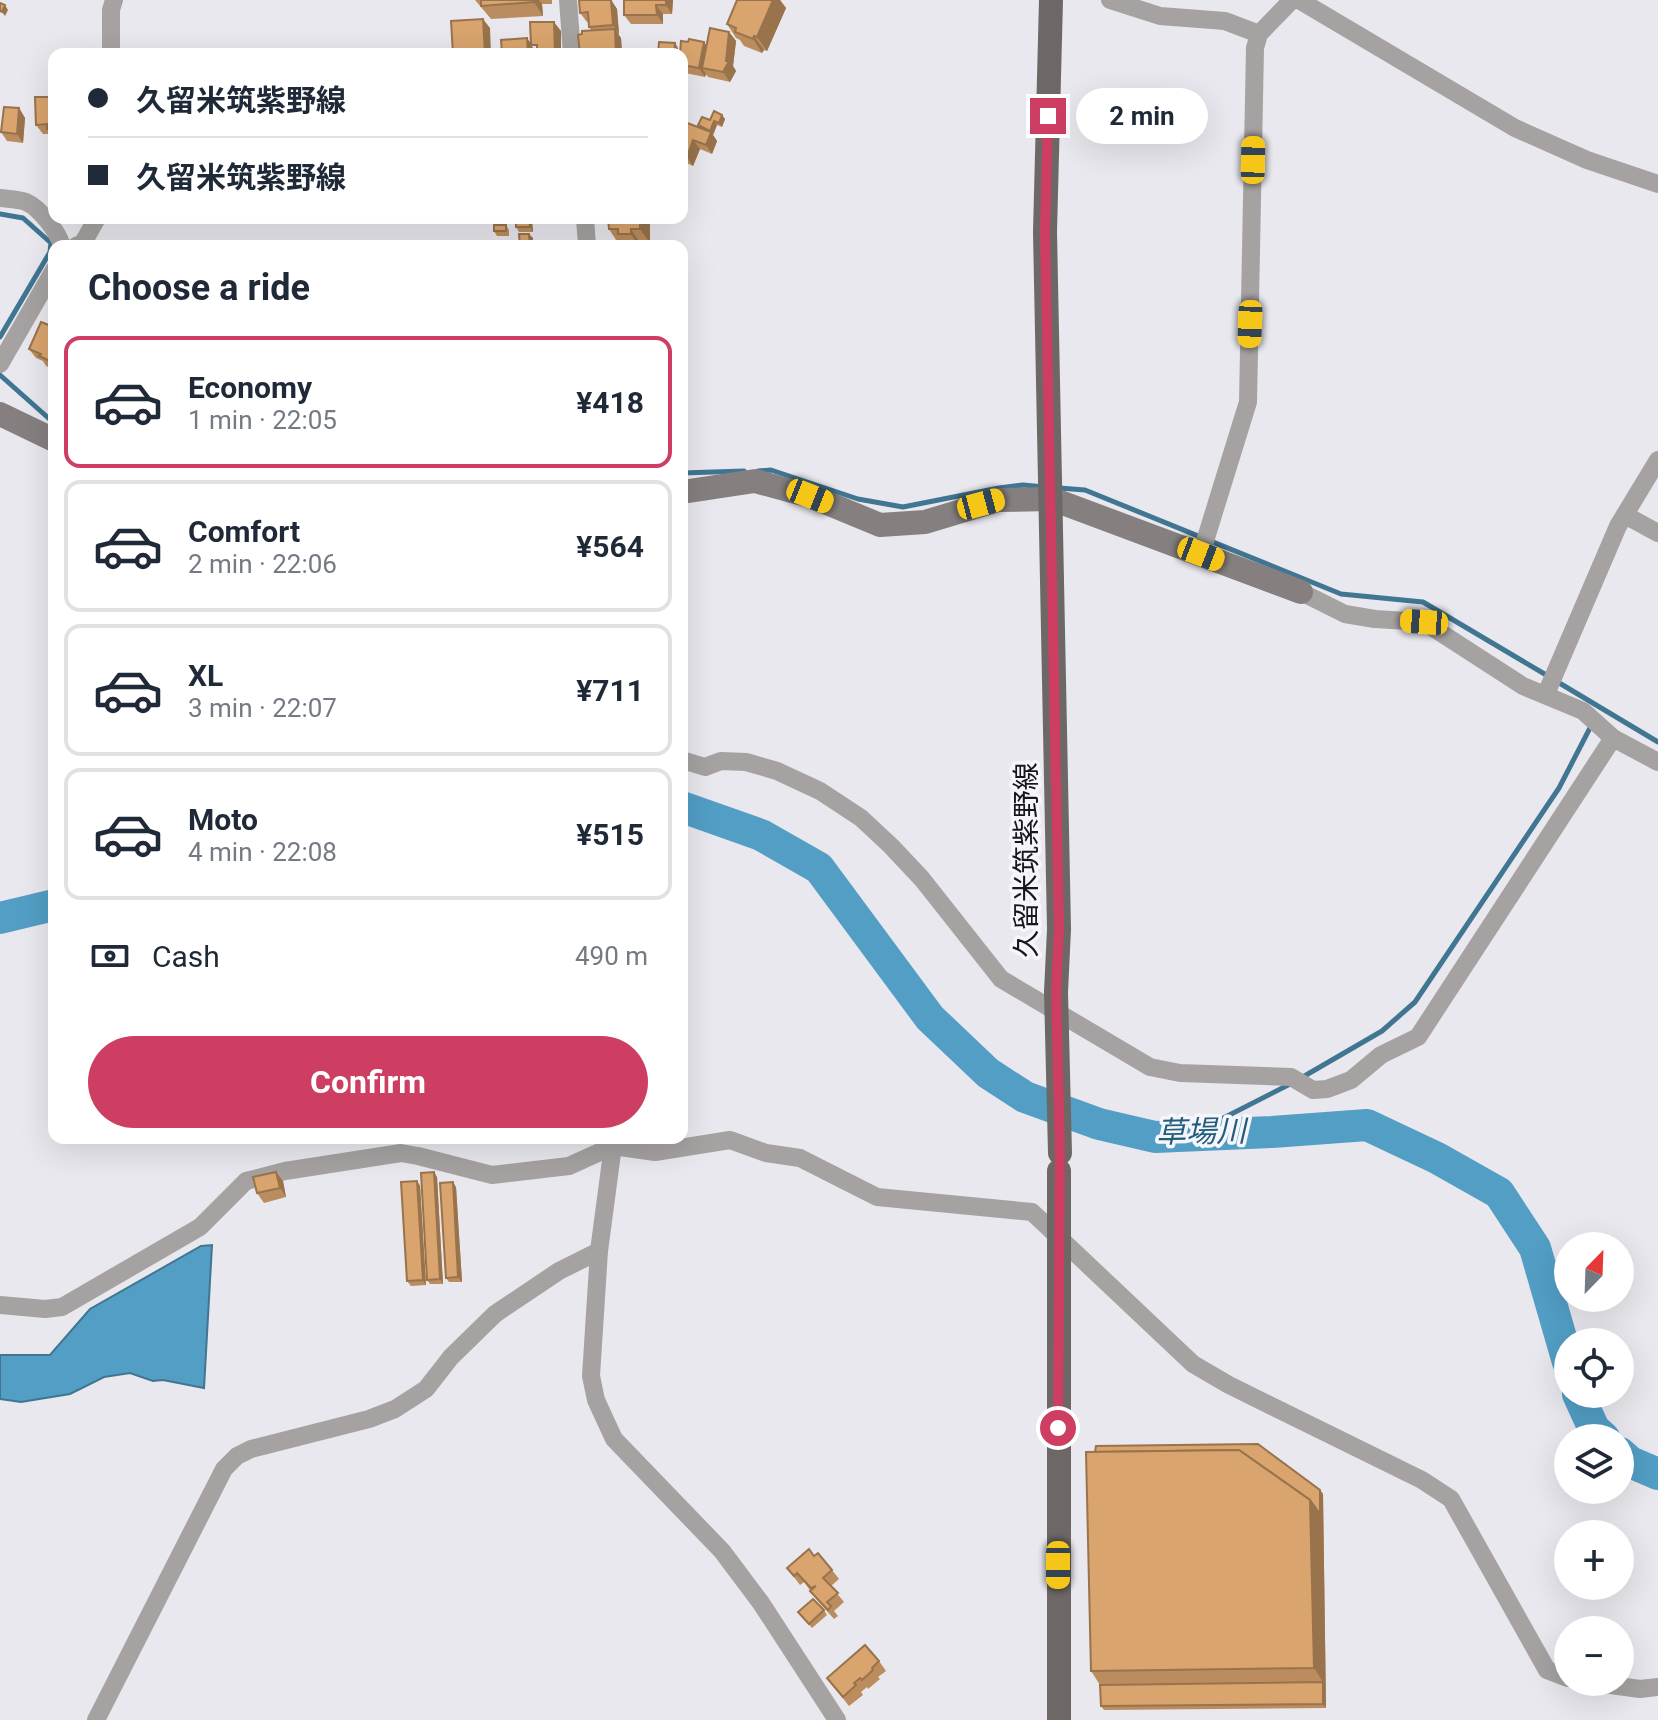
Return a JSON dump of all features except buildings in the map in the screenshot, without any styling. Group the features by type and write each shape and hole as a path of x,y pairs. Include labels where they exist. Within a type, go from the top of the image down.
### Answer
{"main road":[{"name":"久留米筑紫野線","path":"1051,0 1045,232 1059,929 1056,992 1060,1162 1059,1720"}],"street":[{"path":"111,48 114,0"},
{"path":"568,0 572,48"},
{"path":"1110,0 1160,16 1225,21 1259,34"},
{"path":"1201,554 1248,402 1255,48 1259,34 1292,0"},
{"path":"1299,0 1515,128 1587,160 1658,184"},
{"path":"0,198 25,201 48,224"},
{"path":"48,224 60,240"},
{"path":"0,364 48,280"},
{"path":"0,414 48,436"},
{"path":"1546,694 1625,515 1658,460"},
{"path":"688,491 755,481 810,496 880,525 925,522 998,500 1052,499 1301,592 1345,614 1424,622 1523,686 1583,711 1613,738 1658,762"},
{"path":"1625,515 1658,533"},
{"path":"688,762 705,767 721,761 746,762 777,771 820,791 861,818 922,879 1001,979 1150,1067 1180,1073 1291,1077 1313,1090 1327,1089 1351,1080 1381,1055 1418,1037 1613,738"},
{"path":"622,1144 655,1152 730,1140 766,1153 800,1158 877,1197 1032,1212 1193,1364 1229,1385 1422,1480 1451,1499 1547,1670 1554,1673"},
{"path":"0,1305 45,1309 62,1307 200,1227 246,1181 285,1171 401,1153 492,1175 569,1166 610,1144"},
{"path":"614,1144 599,1251 591,1376 596,1400 614,1439 722,1551 761,1603 837,1720"},
{"path":"96,1720 224,1469 237,1456 251,1449 369,1419 395,1409 426,1389 451,1357 495,1314 559,1271 599,1251"},
{"path":"1634,1688 1658,1687"}],"water":[{"path":"212,1245 204,1388 153,1381 130,1373 104,1377 70,1394 21,1402 0,1399 0,1355 50,1355 90,1309 201,1246"}],"waterway":[{"path":"0,214 23,218 48,240"},
{"path":"0,337 48,255"},
{"path":"0,375 48,418"},
{"path":"758,471 771,470 858,499 903,507 999,488 1023,485 1045,487"},
{"path":"688,473 744,471"},
{"path":"1059,488 1085,490 1341,594 1423,602 1548,676"},
{"path":"1556,681 1658,742"},
{"path":"1301,1078 1382,1031 1415,1002 1559,788 1591,726"},
{"name":"草場川","path":"688,809 761,835 819,868 930,1018 988,1073 1025,1097 1099,1124 1155,1137 1367,1125 1437,1158 1499,1193 1535,1248 1558,1328"},
{"name":"草場川","path":"0,918 48,906"},
{"path":"1192,1134 1292,1083"},
{"name":"草場川","path":"1584,1408 1592,1424"},
{"name":"草場川","path":"1634,1464 1658,1474"}],"route":[{"path":"1048,116 1045,232 1059,929 1056,992 1060,1153 1058,1428"}]}
